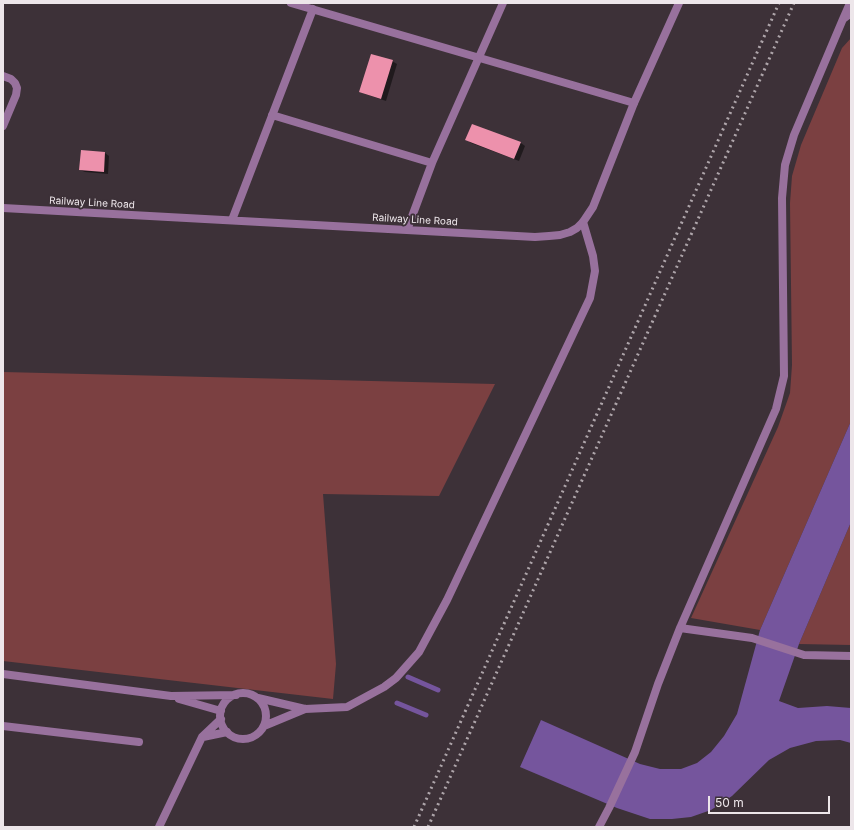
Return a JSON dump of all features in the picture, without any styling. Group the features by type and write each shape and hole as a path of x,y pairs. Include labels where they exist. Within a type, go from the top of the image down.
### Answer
{"street":[{"path":"291,3 634,103"},
{"path":"407,230 432,164 503,3"},
{"name":"Railway Line Road","path":"3,208 535,237 560,235 570,232 583,222 593,207 634,103 679,3"},
{"path":"599,827 634,752 680,628 776,409 784,376 782,198 785,165 794,135 850,3"},
{"path":"232,220 313,9"},
{"path":"843,19 851,13"},
{"path":"3,76 11,79 17,88 16,95 3,126"},
{"path":"272,115 432,164"},
{"path":"159,827 202,737 221,715 224,704 229,698 243,693 305,709 347,707 384,687 396,678 419,652 447,600 590,298 595,271 593,256 583,222"},
{"path":"680,628 752,638 804,655 851,656"},
{"path":"3,674 171,696 236,695"},
{"path":"171,696 221,715"},
{"path":"221,715 223,726 227,732 233,736 240,739 254,736 260,732 264,726 266,718 266,711 258,698"},
{"path":"264,726 305,709"},
{"path":"3,726 139,742"},
{"path":"202,737 227,732"}],"shaded area":[{"path":"851,38 851,421 760,630 691,618 778,427 790,393 792,365 790,203 792,176 801,145 842,48"},
{"path":"3,372 495,384 439,496 323,494 336,664 333,699 3,661"},
{"path":"851,421 851,522 799,644 779,701 798,708 827,706 851,708 851,743 840,740 816,741 790,748 769,760 732,796 711,810 691,817 672,819 650,819 617,808 520,767 541,720 640,764 660,769 681,769 697,763 711,752 724,736 737,714 760,630"},
{"path":"851,522 851,645 799,644"}],"building":[{"path":"371,54 393,60 381,99 359,92"},
{"path":"472,124 521,142 514,159 465,140"},
{"path":"81,150 105,152 104,172 79,170"}],"waterway":[{"path":"408,677 438,690"},
{"path":"397,703 426,715"}],"railway":[{"path":"414,827 779,3"},
{"path":"428,827 794,3"}]}
